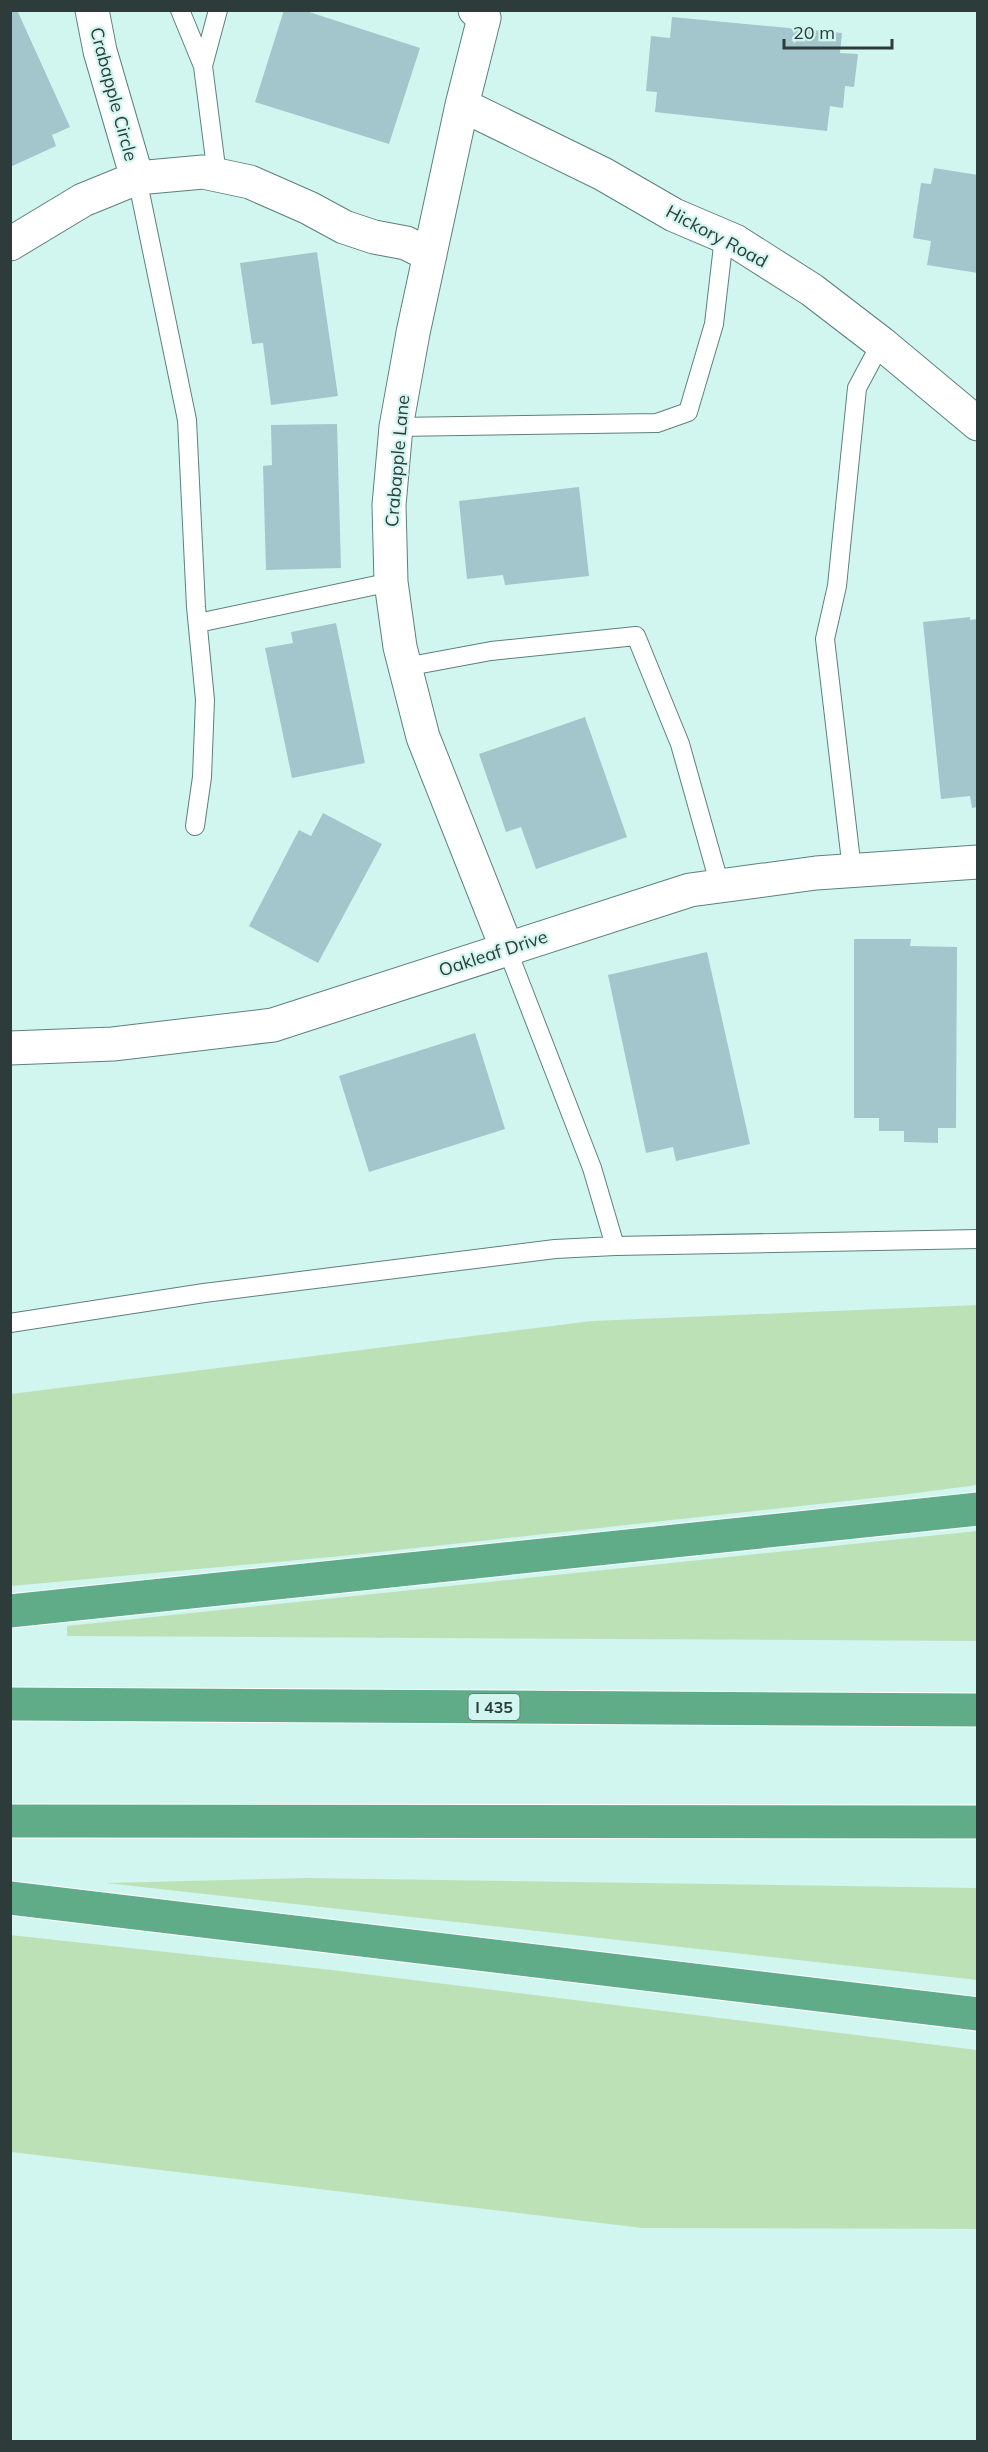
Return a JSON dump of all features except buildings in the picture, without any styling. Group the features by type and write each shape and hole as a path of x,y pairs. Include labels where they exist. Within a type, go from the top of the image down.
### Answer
{"highway":[{"path":"10,1611 978,1509"},
{"name":"I 435","path":"10,1704 978,1710"},
{"path":"10,1821 978,1822"},
{"path":"10,1898 978,2014"}],"street":[{"name":"Crabapple Circle","path":"92,10 100,51 137,178"},
{"path":"462,105 482,13"},
{"name":"Hickory Road","path":"462,105 603,174 674,215 724,237 812,290 977,424"},
{"name":"Crabapple Lane","path":"462,105 413,333 396,427 389,505 391,582 400,647 423,737 507,949"},
{"path":"10,244 82,200 137,178 203,172 250,182 309,208 344,227 374,237 406,243 430,255"},
{"name":"Oakleaf Drive","path":"10,1048 113,1044 273,1025 690,891 852,870 978,862"}],"lane":[{"path":"180,10 202,66 217,176"},
{"path":"202,66 218,10"},
{"path":"137,178 187,420 198,623 206,700 202,777 195,826"},
{"path":"396,427 657,423 688,412 714,324 724,237"},
{"path":"852,870 825,639 837,586 857,388 881,344"},
{"path":"198,623 391,582"},
{"path":"405,667 491,651 636,636 680,744 720,886"},
{"path":"507,949 592,1168 615,1246"},
{"path":"10,1323 204,1293 555,1249 978,1239"}],"green space":[{"path":"977,1305 977,1485 342,1556 11,1586 11,1394 592,1321"},
{"path":"977,1531 977,1641 67,1636 67,1626"},
{"path":"308,1878 977,1888 977,1980 106,1883"},
{"path":"10,1935 332,1970 977,2050 977,2229 642,2228 11,2152"}]}
